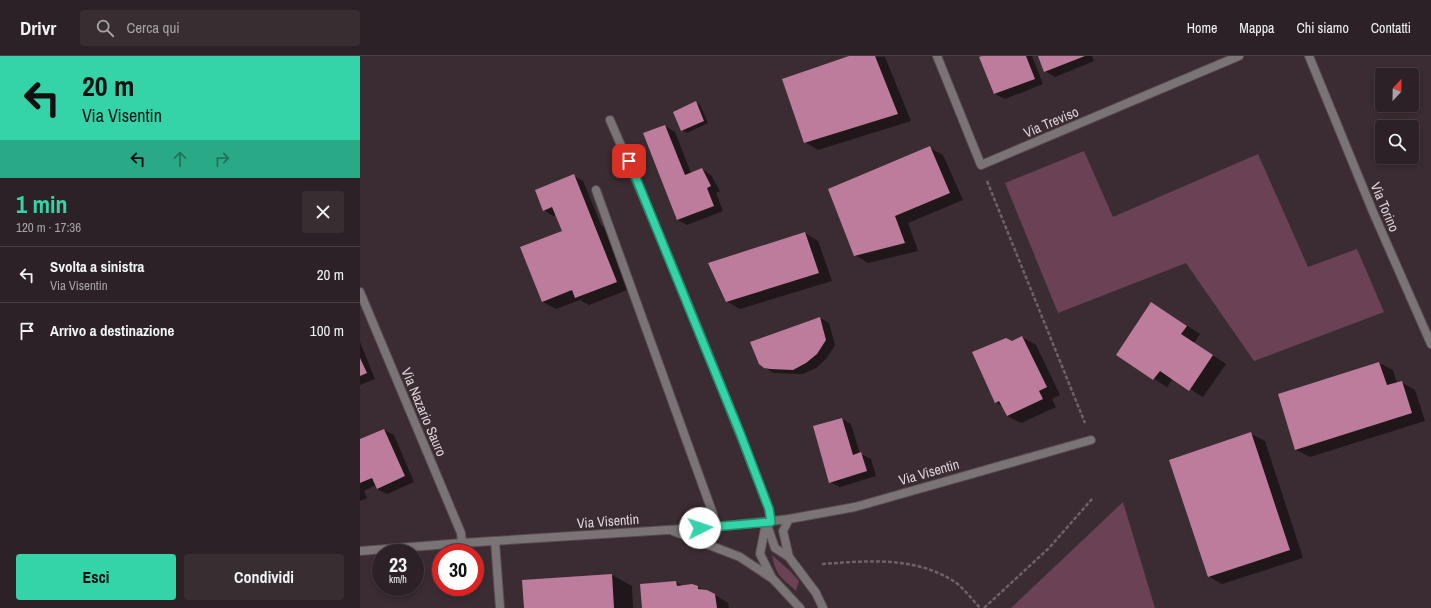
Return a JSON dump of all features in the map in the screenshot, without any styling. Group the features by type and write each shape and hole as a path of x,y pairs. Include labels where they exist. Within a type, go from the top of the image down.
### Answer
{"street":[{"path":"937,56 981,165"},
{"name":"Via Treviso","path":"981,165 1239,56"},
{"name":"Via Torino","path":"1309,56 1373,212 1431,344"},
{"path":"610,120 635,175 740,433 769,509 769,522 775,548 789,557 816,593 823,608"},
{"path":"596,190 713,514 715,527"},
{"name":"Via Nazario Sauro","path":"360,292 461,533 462,543"},
{"name":"Via Visentin","path":"360,551 715,527 789,519 855,507 1091,440"},
{"path":"789,519 783,531 789,557"},
{"path":"769,522 760,554 773,579"},
{"path":"670,530 740,557 773,579 800,608"},
{"path":"495,541 500,608"}],"path":[{"path":"981,165 1086,426"},
{"path":"984,608 1049,548 1092,499"},
{"path":"822,564 876,561 909,564 929,569 953,581 980,608"}],"shaded area":[{"path":"1084,151 1113,217 1258,154 1308,267 1357,249 1384,312 1254,361 1186,263 1058,313 1005,183"},
{"path":"1123,502 1155,608 1011,608"},
{"path":"772,555 799,581 796,591 777,572"}],"building":[{"path":"849,56 875,56 898,114 804,143 782,79"},
{"path":"1026,56 1035,79 994,94 979,57"},
{"path":"1038,56 1085,56 1044,72"},
{"path":"696,101 704,121 681,131 673,112"},
{"path":"665,125 685,175 702,168 711,186 707,188 714,206 677,220 643,133"},
{"path":"930,146 950,193 895,216 905,243 854,256 828,189"},
{"path":"574,174 617,282 575,298 572,290 542,302 520,247 562,231 552,207 543,211 535,190"},
{"path":"805,232 819,273 726,302 708,263"},
{"path":"1151,302 1187,326 1181,334 1213,355 1189,391 1160,371 1153,380 1116,355"},
{"path":"820,317 826,340 817,354 806,363 793,370 764,368 759,364 750,342"},
{"path":"1022,336 1047,387 1039,391 1043,399 1007,416 999,401 995,403 972,352 1006,338 1012,341"},
{"path":"360,358 367,373 360,376"},
{"path":"1379,362 1387,385 1402,381 1412,413 1295,450 1278,394"},
{"path":"842,418 853,455 861,452 867,471 829,483 813,426"},
{"path":"384,429 405,476 377,489 372,478 360,483 360,439"},
{"path":"1251,432 1290,550 1208,577 1169,460"},
{"path":"612,574 614,608 524,608 522,580"},
{"path":"676,581 677,586 692,584 698,586 698,589 707,590 715,594 717,608 642,608 640,584"}],"route":[{"path":"629,161 740,433 769,509 771,522 700,528"}]}
